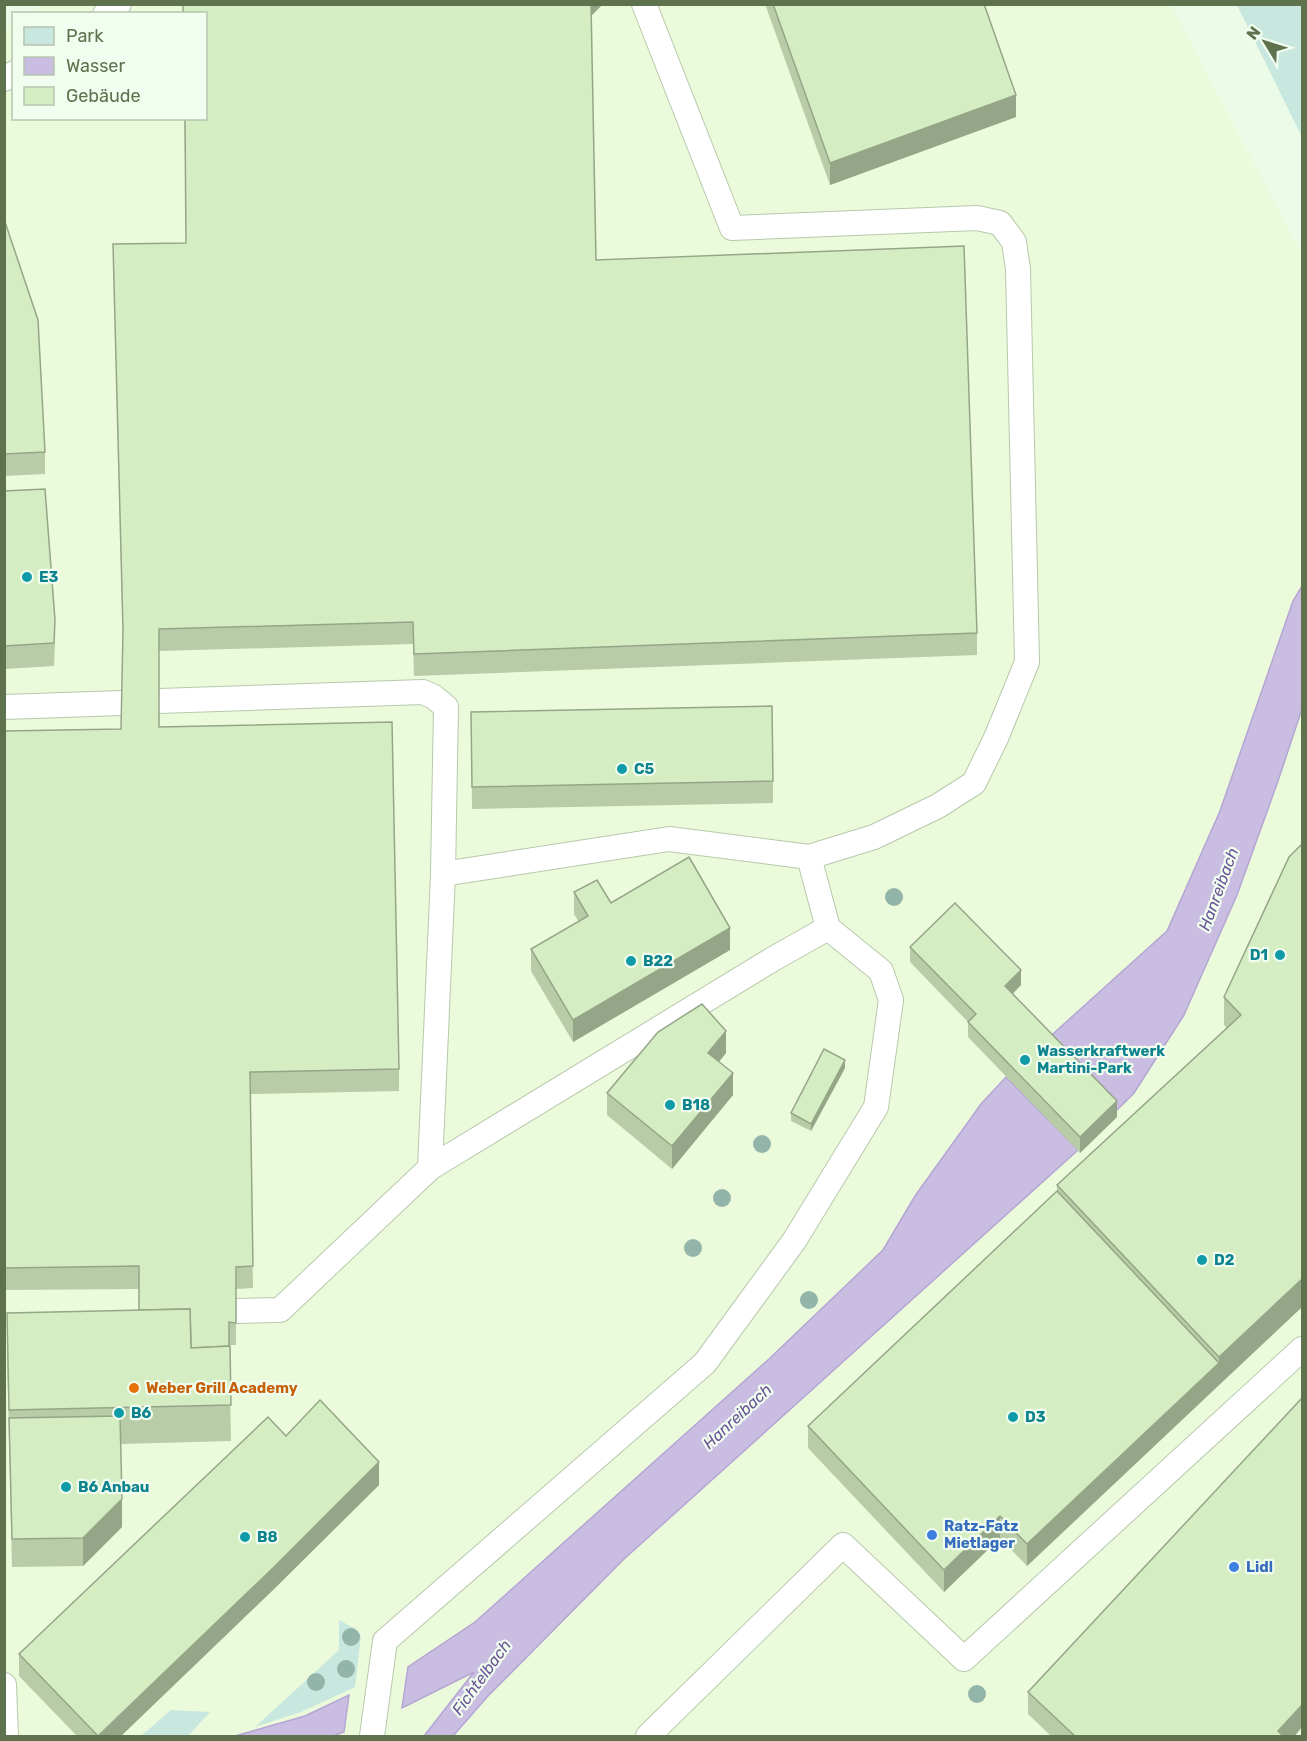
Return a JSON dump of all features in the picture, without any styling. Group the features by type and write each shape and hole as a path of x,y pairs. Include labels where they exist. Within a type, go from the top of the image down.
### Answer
{"lane":[{"path":"443,874 669,838 809,857 874,837 938,806 974,783 996,738 1027,662 1018,269 1014,242 1000,223 977,219 732,228 644,4"},
{"path":"159,701 423,692 434,697 446,707 443,874 430,1168"},
{"path":"4,706 122,703"},
{"path":"373,1730 385,1641 705,1363 794,1241 876,1107 891,1000 881,971 828,928 809,857"},
{"path":"236,1311 280,1310 430,1168 773,959 828,928"},
{"path":"648,1737 843,1545 964,1659 1302,1349"},
{"path":"4,1685 6,1737"}],"shaded area":[{"path":"46,4 1171,5 1302,255 1302,1736 5,1736 4,29 12,25 12,120 207,120 207,12 33,12"}],"green space":[{"path":"1237,5 1302,5 1302,137"},
{"path":"339,1620 354,1628 361,1636 355,1687 301,1712 255,1727 339,1650"},
{"path":"171,1710 210,1712 188,1736 141,1736"}],"water":[{"name":"Hanreibach","path":"1302,586 1302,709 1278,781 1237,895 1184,1015 1134,1093 1114,1113 1044,1042 1167,931 1220,811 1293,601"},
{"path":"1006,1077 1078,1150 623,1560 488,1696 453,1736 424,1736 474,1672 402,1708 408,1667 475,1622 769,1359 883,1250 915,1196 981,1104"},
{"path":"349,1695 344,1732 333,1736 235,1736 305,1716"}],"building":[{"path":"183,4 591,4 596,260 964,246 977,633 414,654 413,622 159,629 159,727 392,722 399,1069 250,1072 253,1266 236,1267 236,1323 229,1322 229,1346 191,1348 190,1309 139,1310 139,1266 4,1268 4,731 121,729 123,630 113,244 186,243 185,120 207,120 207,12 183,12"},
{"path":"773,4 984,4 1016,95 830,163"},
{"path":"4,219 38,320 45,452 4,454"},
{"name":"E3","path":"45,489 55,620 54,643 4,646 4,491"},
{"name":"C5","path":"772,706 773,781 472,787 471,712"},
{"name":"D2","path":"1302,844 1302,1279 1219,1357 1057,1185 1241,1015 1224,997 1289,857"},
{"name":"B22","path":"689,857 730,928 573,1020 531,949 588,916 574,892 597,880 611,903"},
{"path":"955,903 1021,970 1005,986 1117,1101 1080,1137 968,1022 976,1014 910,947"},
{"name":"B18","path":"702,1004 726,1031 708,1053 733,1073 672,1146 607,1093 658,1032"},
{"path":"824,1049 845,1060 811,1124 791,1113"},
{"name":"D3","path":"1057,1191 1219,1363 1027,1544 1000,1516 944,1570 808,1426"},
{"path":"190,1309 191,1348 230,1346 231,1405 9,1410 7,1313"},
{"name":"Lidl","path":"1302,1398 1302,1705 1278,1731 1284,1737 1076,1737 1028,1692"},
{"name":"B8","path":"320,1400 379,1462 273,1568 98,1736 19,1654 268,1417 286,1436"},
{"name":"B6 Anbau","path":"120,1416 122,1499 83,1538 12,1539 9,1418"}],"place":[{"name":"E3","path":"27,577"},
{"name":"C5","path":"622,769"},
{"name":"D1","path":"1280,955"},
{"name":"B22","path":"631,961"},
{"name":"Wasserkraftwerk Martini-Park","path":"1025,1060"},
{"name":"B18","path":"670,1105"},
{"name":"D2","path":"1202,1260"},
{"name":"Weber Grill Academy","path":"134,1388"},
{"name":"B6","path":"119,1413"},
{"name":"D3","path":"1013,1417"},
{"name":"B6 Anbau","path":"66,1487"},
{"name":"Ratz-Fatz Mietlager","path":"932,1535"},
{"name":"B8","path":"245,1537"},
{"name":"Lidl","path":"1234,1567"}],"water label":[{"name":"Fichtelbach","path":"481,1677"}]}
